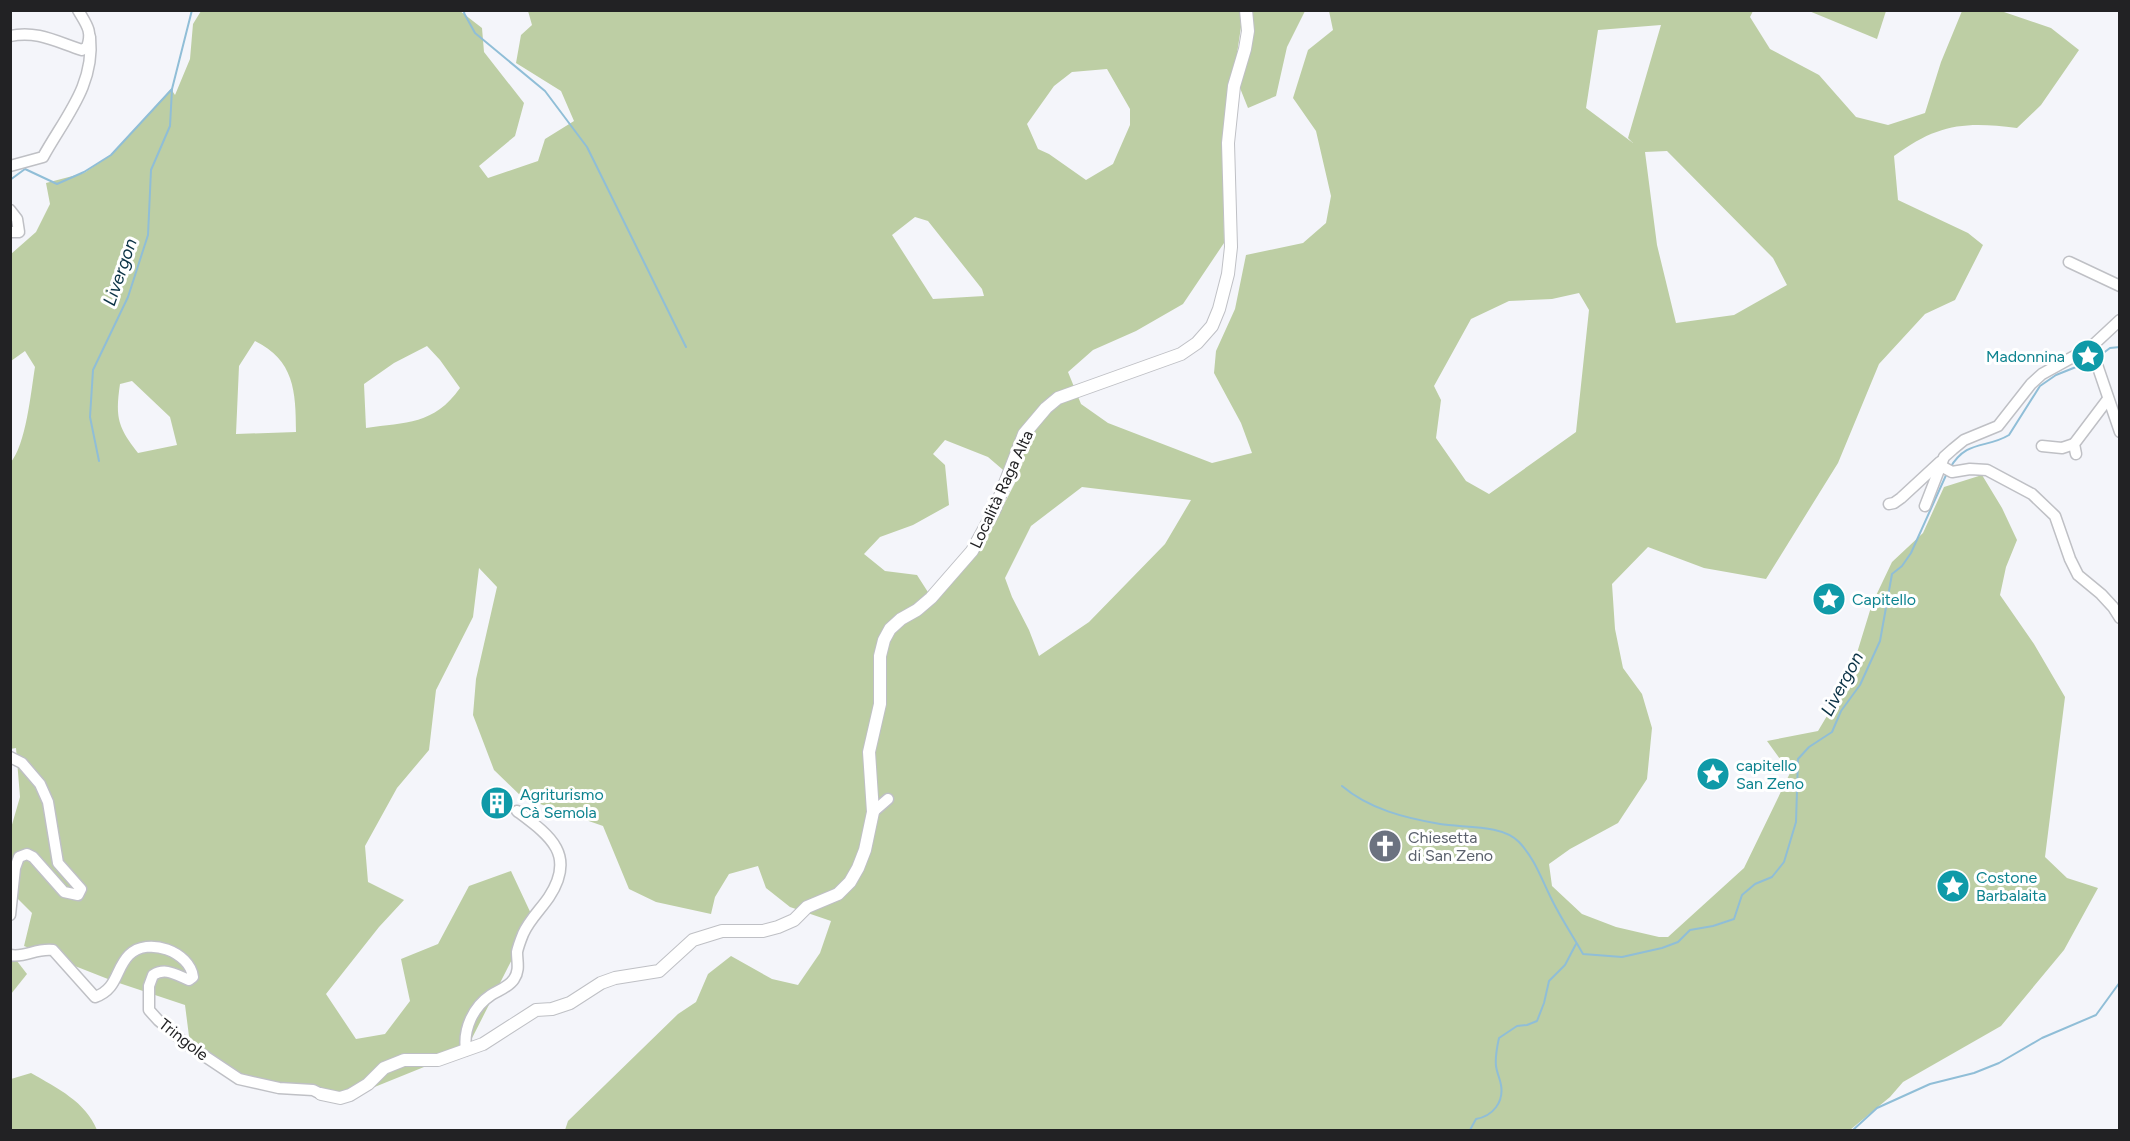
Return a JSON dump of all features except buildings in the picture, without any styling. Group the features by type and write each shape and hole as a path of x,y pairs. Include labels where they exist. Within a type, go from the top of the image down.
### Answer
{"street":[{"path":"10,166 43,157 61,125 77,103 90,68 90,37 78,10"},
{"name":"Località Raga Alta","path":"321,1094 340,1098 350,1095 368,1084 384,1068 404,1060 438,1060 483,1044 536,1010 570,1003 602,982 659,971 693,940 722,932 764,931 778,927 794,920 807,907 838,894 850,882 865,850 873,812 869,752 880,704 880,656 884,640 890,629 935,594 972,551 995,509 1024,434 1036,418 1058,398 1181,354 1197,343 1212,326 1224,294 1232,246 1228,143 1234,86 1248,31 1246,10"},
{"path":"10,36 23,33 52,38 82,50 87,47 90,37"},
{"path":"10,210 17,219 19,232 10,232"},
{"path":"2068,262 2120,286"},
{"path":"1925,507 1945,466 1964,440 1998,426 2031,384 2042,374 2092,355 2120,320"},
{"path":"2092,355 2120,432"},
{"path":"2042,446 2075,449 2108,399"},
{"path":"1889,504 1894,503 1945,466 1987,470 2032,494 2055,516 2078,575 2101,594 2120,618"},
{"path":"10,757 22,763 40,784 48,801 58,863 81,889 78,895 64,892 33,857 27,854 20,857 15,868 10,915"},
{"path":"873,812 888,799"},
{"path":"466,1050 464,1038 478,1006 516,978 519,965 517,952 523,934 556,885 561,866 557,846 539,827 517,811"},
{"name":"Tringole","path":"10,955 20,956 41,949 53,950 95,997 104,994 111,986 130,954 143,947 158,947 172,952 186,963 193,977 189,980 172,972 160,971 153,975 149,986 149,1010 158,1020 185,1043 239,1079 279,1088 313,1090 321,1094"}],"green space":[{"path":"201,11 460,11 482,28 484,52 524,103 515,136 479,166 488,178 538,161 545,139 574,121 561,91 516,63 521,35 532,25 528,11 1240,11 1241,27 1223,146 1224,243 1183,304 1136,331 1093,350 1068,372 1081,404 1108,423 1212,463 1252,453 1241,423 1214,373 1216,351 1235,309 1246,255 1303,243 1326,223 1331,196 1316,131 1293,98 1308,50 1333,30 1329,11 1753,11 1750,17 1770,49 1819,75 1856,117 1888,125 1925,113 1941,62 1962,11 2001,11 2051,28 2079,50 2041,105 2017,128 1982,125 1952,127 1924,137 1894,156 1898,200 1968,233 1983,245 1955,300 1925,314 1879,364 1838,463 1766,579 1704,568 1648,547 1612,584 1615,629 1623,668 1642,694 1652,728 1647,779 1618,823 1570,849 1549,864 1552,886 1582,914 1616,927 1668,937 1744,868 1790,773 1767,741 1818,731 1849,679 1872,604 1892,562 1923,533 1944,487 1982,475 2002,508 2017,540 2006,567 2000,595 2034,644 2065,697 2045,857 2067,878 2098,888 2064,950 2001,1026 1903,1082 1890,1097 1850,1130 565,1130 568,1121 678,1014 696,1002 708,974 731,956 772,979 798,985 820,953 831,921 790,907 766,888 758,866 729,874 715,897 711,914 656,902 629,889 603,826 523,798 494,770 473,715 476,679 497,587 479,568 473,617 436,690 429,750 397,788 365,846 368,882 404,900 379,927 326,994 356,1039 385,1034 410,1001 401,959 438,944 469,886 511,871 533,918 466,1050 340,1101 239,1079 190,1044 185,1005 113,981 24,946 32,913 10,891 11,828 20,797 16,748 10,749 10,463 16,455 24,431 35,367 25,351 11,361 11,254 36,232 50,204 46,183 84,173 111,155 171,89 175,95 190,59 193,24","holes":["1661,25 1628,138 1633,143 1586,108 1598,30","1107,69 1130,109 1130,125 1113,164 1086,180 1038,149 1027,124 1054,86 1072,72","1667,151 1773,258 1787,285 1734,315 1676,323 1657,245 1645,152","915,217 928,221 982,289 984,296 933,299 892,235","1579,293 1589,310 1576,432 1489,494 1466,481 1436,438 1441,400 1434,386 1471,319 1509,301 1552,299","255,341 278,357 290,378 295,403 296,432 236,434 239,366","427,346 460,388 440,409 418,420 366,428 364,384 394,363","132,381 170,417 177,445 138,453 122,429 118,405 120,384","945,440 988,457 1016,481 984,543 954,580 933,600 917,575 885,571 864,554 880,537 913,525 949,505 945,465 933,454","1082,487 1191,500 1165,544 1089,622 1039,656 1005,578 1031,526"]},
{"path":"1247,11 1305,11 1287,47 1276,96 1248,108 1236,78"},
{"path":"1809,11 1886,11 1877,39"},
{"path":"10,952 27,974 11,994 10,994"},
{"path":"31,1073 70,1097 86,1111 97,1130 11,1130 11,1079"}],"waterway":[{"name":"Livergon","path":"99,461 90,417 93,370 128,297 148,235 151,170 170,126 172,89 192,10"},
{"path":"465,10 464,13 475,33 545,91 587,147 686,347"},
{"path":"10,180 25,169 57,184 84,172 111,155 172,89"},
{"name":"Livergon","path":"2098,357 2110,348 2120,347"},
{"name":"Livergon","path":"1950,468 1956,459 1970,449 2009,435 2040,386 2056,375 2091,361"},
{"name":"Livergon","path":"1342,786 1376,807 1414,819 1493,829 1512,836 1530,856 1556,909 1583,954 1622,957 1662,948 1678,942 1690,930 1734,919 1742,895 1755,884 1772,877 1784,862 1796,822 1798,759 1809,747 1832,732 1841,711 1860,685 1880,641 1892,574 1902,566 1911,553 1947,473"},
{"path":"1470,1130 1476,1119 1488,1115 1496,1107 1501,1097 1501,1085 1496,1069 1499,1038 1517,1026 1537,1021 1549,981 1565,965 1576,944"},
{"path":"1853,1130 1877,1108 1930,1084 1974,1073 1999,1063 2042,1038 2096,1015 2120,982"}],"place":[{"name":"Madonnina","path":"2088,356"},
{"name":"Capitello","path":"1829,599"},
{"name":"capitello San Zeno","path":"1713,774"},
{"name":"Agriturismo Cà Semola","path":"497,803"},
{"name":"Chiesetta di San Zeno","path":"1385,846"},
{"name":"Costone Barbalaita","path":"1953,886"}]}
